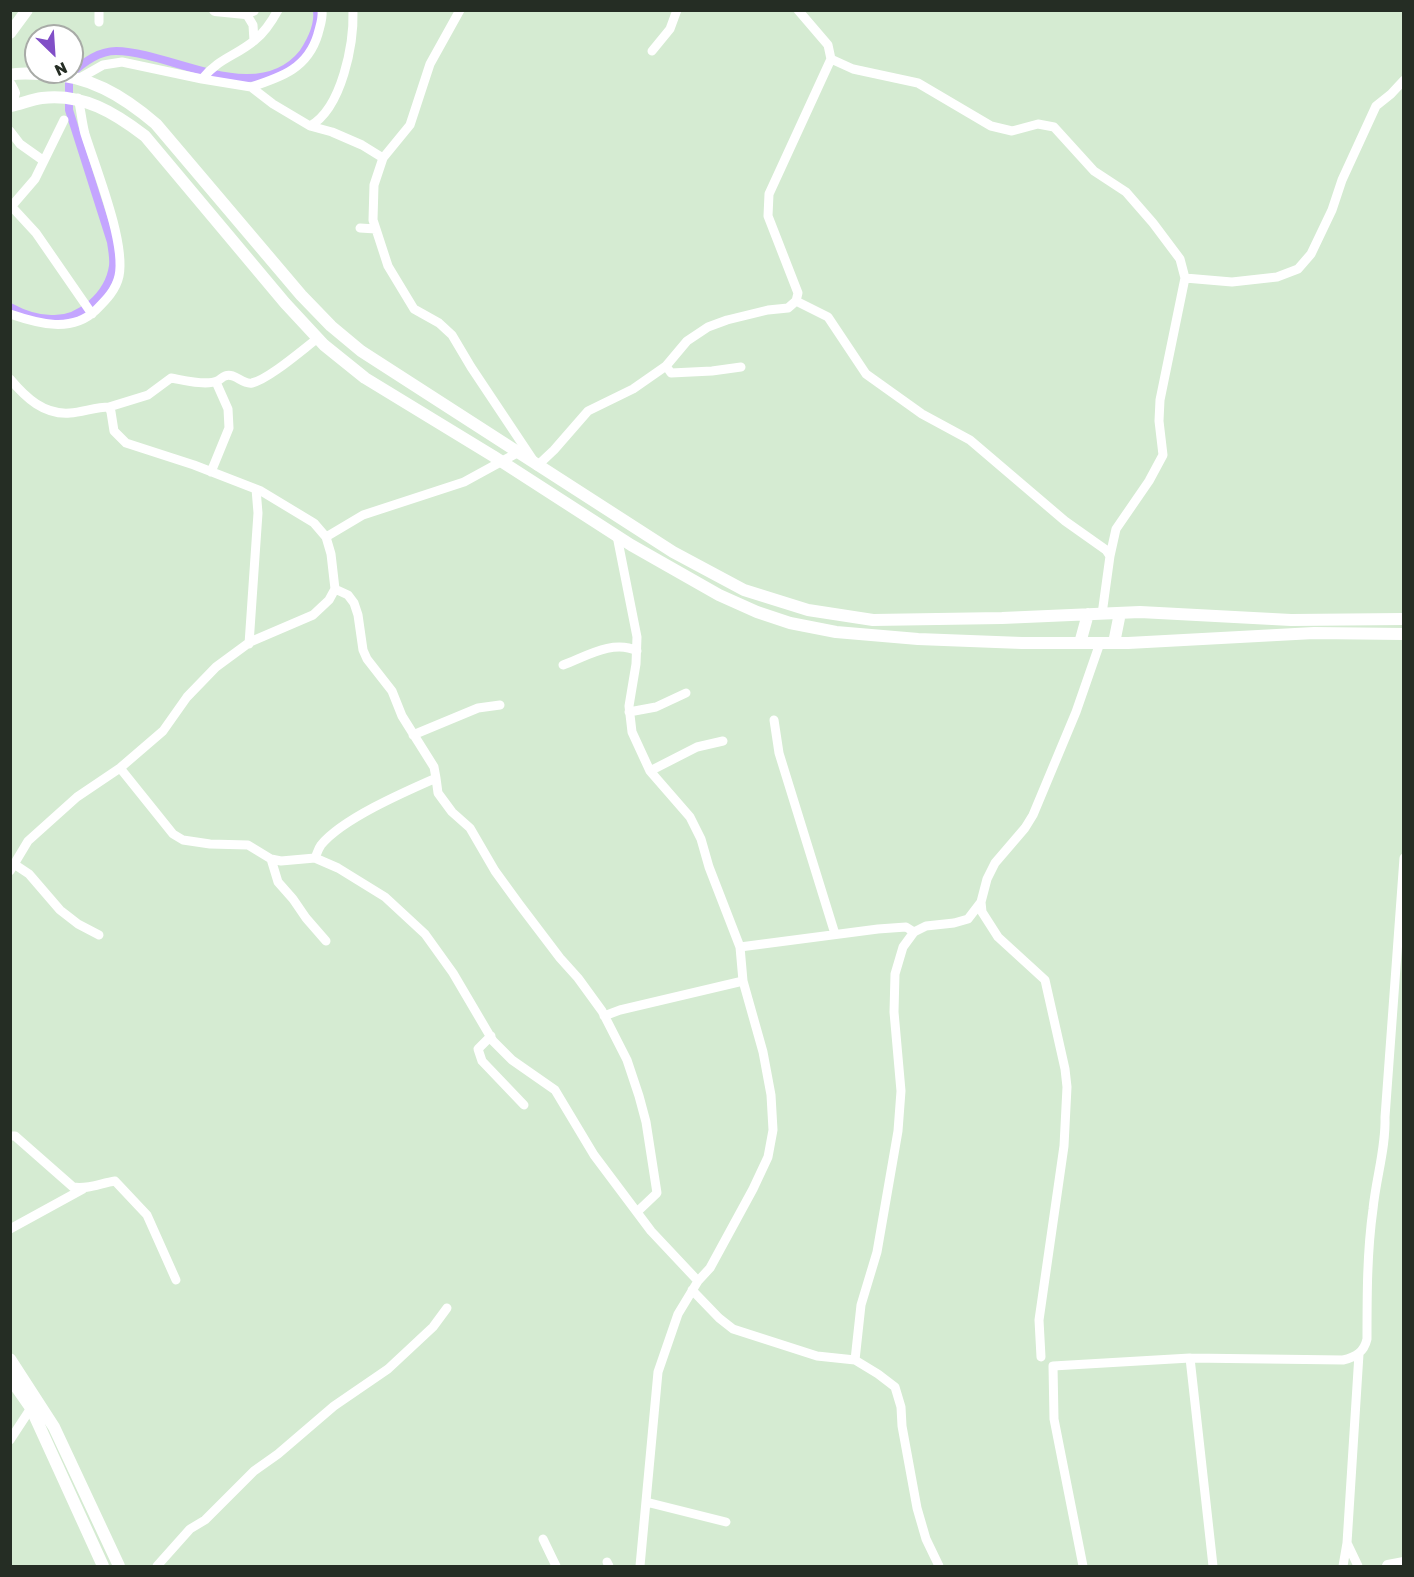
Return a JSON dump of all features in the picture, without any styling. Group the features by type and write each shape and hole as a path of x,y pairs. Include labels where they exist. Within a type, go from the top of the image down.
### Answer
{"main road":[{"path":"10,33 27,10"},
{"path":"215,10 247,11"},
{"path":"84,80 104,87 134,105 156,124 301,295 331,326 361,351 673,552 744,590 808,610 873,620 1002,618 1140,612 1291,620 1404,619"},
{"path":"10,85 14,93 10,106"},
{"path":"10,106 43,98 72,98 117,114 145,136 285,303 318,338 365,378 617,536 719,596 757,612 790,623 836,632 918,639 1022,643 1114,643 1314,633 1404,634"},
{"path":"1114,643 1120,613"},
{"path":"1080,643 1088,614"},
{"path":"10,1359 36,1408 102,1564"},
{"path":"10,1378 54,1427 116,1561"},
{"path":"1388,1566 1404,1563"}],"street":[{"path":"99,10 99,22"},
{"path":"202,79 213,66 254,41 268,27 278,10"},
{"path":"84,73 103,65 122,62 251,87 282,77 303,61 314,47 322,10"},
{"path":"310,126 318,121 335,97 349,56 354,26 353,10"},
{"path":"460,10 430,64 410,124 383,158 374,185 373,220 388,266 414,309 439,323 452,335 537,466 588,411 633,389 666,366 687,341 708,327 768,310 788,308 796,301 798,293 768,216 769,194 831,59 828,45 798,10"},
{"path":"652,51 670,28 677,10"},
{"path":"247,11 253,25 254,41"},
{"path":"831,59 853,69 918,83 991,126 1012,131 1038,124 1054,127 1094,171 1126,192 1180,259 1185,278 1160,400 1159,421 1163,455 1149,481 1116,529 1102,614"},
{"path":"1185,278 1232,282 1277,277 1298,269 1311,254 1328,219 1342,180 1376,106 1392,94 1404,80"},
{"path":"251,87 273,104 310,126 332,132 362,145 383,158"},
{"path":"10,314 35,323 53,326 76,321 109,298 119,277 121,251 72,98"},
{"path":"64,120 35,179 11,208 36,233 89,310"},
{"path":"10,131 20,144 44,161"},
{"path":"360,228 376,229"},
{"path":"796,301 828,317 866,374 922,414 970,440 1065,521 1106,550 1110,556"},
{"path":"10,379 25,397 48,411 70,413 109,407 148,395 171,378 190,382 216,382 225,375 231,375 246,383 252,383 318,338"},
{"path":"666,366 671,373 741,367"},
{"path":"211,471 229,428 228,409 216,382"},
{"path":"99,935 78,924 60,910 29,874 12,868 28,841 77,796 120,768 163,731 187,697 216,667 249,644 313,615 329,600 335,589 331,554 326,537 314,523 256,489 211,471 126,443 114,431 109,407"},
{"path":"326,537 363,515 464,482 517,453"},
{"path":"249,644 258,513 256,489"},
{"path":"617,536 635,621 637,651 629,712 632,732 650,771 690,817 701,839 709,867 740,947 743,981 763,1052 771,1095 773,1130 768,1157 753,1189 710,1268 698,1281 678,1314 658,1372 640,1566"},
{"path":"335,589 348,595 354,603 363,650 392,691 402,716 434,767 438,793 452,812 470,828 495,871 560,958 578,978 604,1016 627,1060 639,1096 657,1193 637,1212"},
{"path":"855,1360 861,1305 877,1252 898,1131 900,1091 894,1012 895,974 903,947 914,932 926,926 968,919 978,909 987,879 995,863 1033,815 1076,712 1100,643"},
{"path":"563,665 615,647 629,647 637,651"},
{"path":"629,712 656,707 686,693"},
{"path":"413,735 478,708 500,705"},
{"path":"774,720 779,753 835,934"},
{"path":"650,771 697,747 723,741"},
{"path":"120,768 173,834 183,840 210,844 248,845 271,859 281,861 315,858 338,868 385,897 425,934 453,973 490,1036 512,1060 555,1090 594,1155 651,1231 698,1281"},
{"path":"315,858 320,846 339,830 381,804 436,778"},
{"path":"10,847 19,855"},
{"path":"1083,1566 1054,1419 1053,1366 1190,1358 1343,1360 1359,1354 1365,1347 1367,1339 1367,1252 1376,1178 1386,1138 1385,1117 1404,858"},
{"path":"271,859 278,882 326,941"},
{"path":"981,902 982,912 998,938 1045,980 1065,1069 1067,1087 1064,1146 1039,1320 1041,1357"},
{"path":"740,947 906,927 914,932"},
{"path":"604,1016 620,1010 743,981"},
{"path":"490,1036 478,1049 482,1061 524,1105"},
{"path":"10,1136 15,1136 73,1187 83,1189"},
{"path":"10,1229 83,1189 100,1183 116,1181 147,1215 176,1280"},
{"path":"692,1290 733,1329 817,1356 855,1360 895,1387 917,1508 939,1566"},
{"path":"157,1566 190,1529 205,1520 254,1471 334,1407 388,1369 433,1327 447,1308"},
{"path":"1343,1566 1347,1543 1359,1354"},
{"path":"1190,1358 1214,1566"},
{"path":"10,1440 36,1408"},
{"path":"646,1502 726,1522"},
{"path":"543,1539 556,1566"},
{"path":"1347,1543 1358,1566"},
{"path":"102,1564 116,1561"}],"waterway":[{"path":"10,307 41,318 72,316 99,296 110,276 113,263 111,242 69,110 69,76 90,59 103,53 116,51 139,54 214,74 239,78 262,77 284,69 303,53 314,33 317,10"}]}
